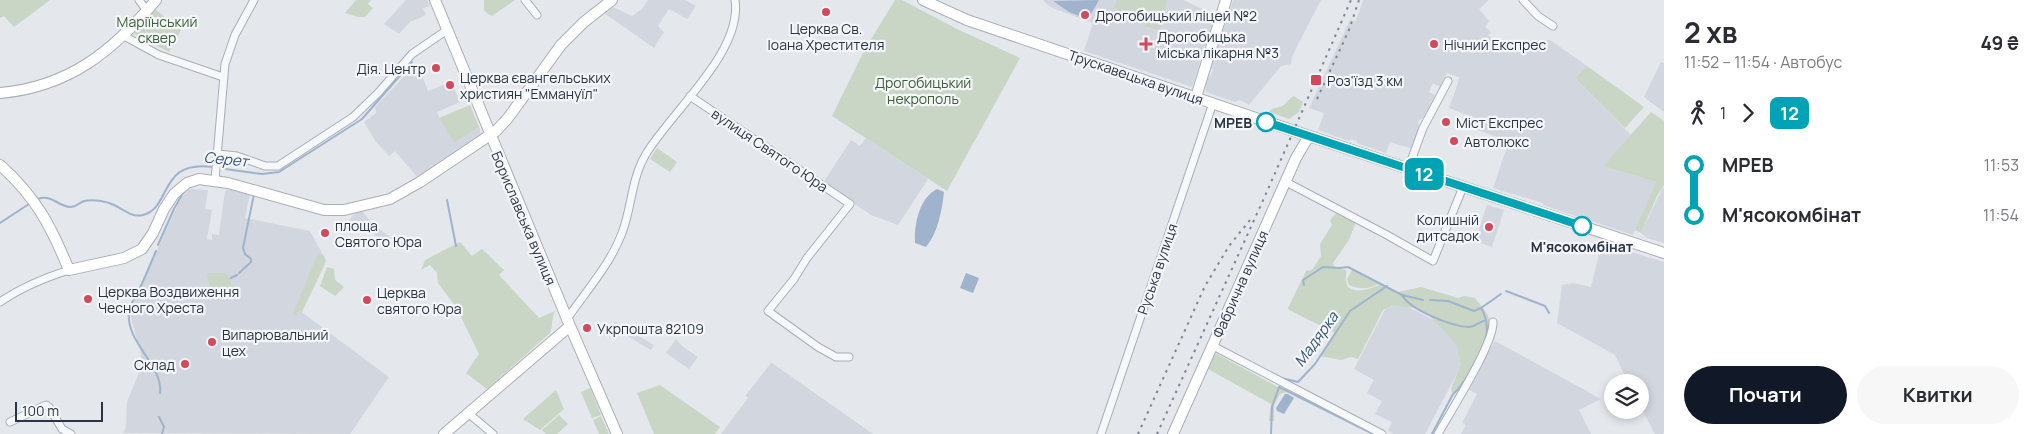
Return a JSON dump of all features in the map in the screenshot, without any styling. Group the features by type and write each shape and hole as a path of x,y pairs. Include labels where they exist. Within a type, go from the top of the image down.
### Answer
{"street":[{"path":"139,0 147,11"},
{"path":"0,93 44,85 66,76 94,60 124,36 156,0"},
{"path":"216,176 223,77 232,43 254,0"},
{"name":"Бориславська вулиця","path":"435,0 568,323 617,434"},
{"path":"525,0 537,16"},
{"path":"2,299 45,277 124,258 136,253 148,242 170,200 180,188 199,179 216,176 320,210 344,210 390,199 420,182 490,136 508,118 561,45 584,22 612,0"},
{"path":"444,434 568,323 615,249 627,220 634,180 647,152 716,61 730,37 735,18 735,0"},
{"name":"Трускавецька вулиця","path":"924,0 967,20 1309,136 1664,253"},
{"path":"1196,97 1226,0"},
{"path":"1523,0 1538,16 1553,26"},
{"path":"218,154 237,156 265,166 278,166 353,117 378,93 412,54 447,30"},
{"path":"124,36 158,55 223,77"},
{"path":"1408,169 1423,128 1448,81"},
{"name":"вулиця Святого Юра","path":"690,96 850,204 768,311 818,347 836,357 849,357"},
{"name":"Руська вулиця","path":"1101,434 1213,103"},
{"name":"Фабрична вулиця","path":"1173,434 1296,158 1309,136"},
{"path":"0,165 34,201 56,239 70,270"},
{"path":"1286,182 1433,261 1463,187"},
{"path":"1438,434 1484,352 1491,336 1493,322"},
{"path":"1213,346 1382,434"},
{"path":"10,422 46,406 49,407 62,429 71,434"},
{"path":"468,412 493,434"}],"shaded area":[{"path":"406,0 427,0 430,6 423,8 426,15 410,22 399,34 384,24"},
{"path":"648,0 685,0 696,6 687,19 669,9 658,26 664,32 654,48 604,13 613,7 632,16 642,9"},
{"name":"Дрогобицька міська лікарня №3","path":"1043,0 1183,0 1215,15 1192,87 1084,51 1093,23 1050,7"},
{"path":"1233,0 1321,0 1296,48 1291,64 1281,66 1249,105 1240,100 1235,102 1206,92 1205,87 1213,70 1211,68"},
{"path":"1363,0 1489,0 1479,9 1489,21 1485,27 1491,32 1488,35 1505,48 1550,40 1587,66 1575,78 1631,135 1603,166 1656,182 1633,235 1543,205 1543,203 1493,188 1509,141 1472,128 1475,118 1449,108 1459,77 1447,73 1440,87 1433,83 1429,92 1435,95 1424,117 1418,121 1419,129 1412,149 1390,142 1386,153 1357,143 1357,141 1351,139 1349,141 1318,130 1324,113 1309,108 1350,20 1355,22"},
{"path":"1661,62 1664,63 1664,112 1644,97"},
{"path":"413,67 423,78 428,91 451,82 460,102 437,112 454,142 479,127 481,134 477,139 418,178 395,151 389,156 376,142 364,122 376,113 375,107"},
{"path":"866,138 928,179 898,225 871,215 823,183 851,140 860,146"},
{"path":"1663,187 1664,243 1647,238 1641,233"},
{"path":"231,189 250,194 245,218 310,231 323,255 299,310 389,377 350,434 123,433 126,427 127,402 141,368 141,354 131,318 132,305 181,198 188,190 208,190 205,209 212,210 207,239 212,240 212,234 219,235 225,191"},
{"name":"Колишній дитсадок","path":"1487,205 1504,210 1492,247 1475,241"},
{"path":"362,211 373,224 391,238 387,244 371,232 369,234 349,220 356,212"},
{"path":"1602,243 1664,262 1664,433 1662,434 1655,434 1647,419 1649,419 1649,374 1624,374 1615,355 1557,323 1562,285 1573,283 1591,287"},
{"path":"1391,298 1443,325 1471,347 1425,434 1393,434 1388,431 1392,422 1375,414 1382,401 1367,393 1374,380 1354,369"},
{"path":"615,322 654,345 651,350 612,327"},
{"path":"676,339 682,346 698,357 689,369 666,353"},
{"path":"1495,341 1601,399 1579,410 1591,434 1461,434 1466,425 1462,423 1477,394 1468,389"},
{"path":"771,363 873,434 721,434 748,398 745,396"}],"green space":[{"path":"0,0 50,0 14,27 4,16 0,18"},
{"path":"356,0 371,0 368,4 373,8 365,17 345,13"},
{"path":"484,0 515,0 492,16 484,10"},
{"name":"Дрогобицький некрополь","path":"895,0 902,0 957,29 1020,58 947,191 832,116 865,49"},
{"path":"1117,0 1167,0 1160,30 1145,26 1147,19 1139,17 1136,22 1114,8"},
{"name":"Маріїнський сквер","path":"154,8 181,30 169,52 134,34"},
{"path":"1587,66 1644,107 1625,128 1575,78"},
{"path":"1294,96 1303,102 1299,112 1289,119 1269,112 1284,105"},
{"path":"470,105 479,127 454,143 439,118"},
{"path":"1651,112 1664,121 1664,185 1657,196 1641,233 1635,230 1656,182 1603,166"},
{"path":"657,148 677,162 670,172 650,159"},
{"path":"1337,212 1356,222 1349,240 1333,263 1335,268 1346,270 1348,287 1362,290 1382,284 1398,292 1421,287 1458,298 1464,296 1475,298 1486,312 1490,321 1487,337 1470,371 1453,394 1451,389 1461,364 1456,344 1430,316 1414,308 1392,305 1383,310 1358,359 1351,357 1341,360 1320,356 1335,333 1289,310 1288,308 1306,271 1312,270 1321,256 1320,244 1332,225 1330,220"},
{"path":"460,242 472,256 482,249 504,270 499,275 539,318 555,311 550,333 487,389 466,373 479,354 456,307 438,283 437,273 430,265 421,270 425,260"},
{"path":"318,253 324,256 326,261 302,312 299,310 296,316 293,314"},
{"path":"327,267 334,269 335,280 344,287 335,296 320,286"},
{"path":"1352,270 1379,284 1364,288 1349,285 1347,279"},
{"path":"209,273 226,273 231,278 229,292 218,300 213,298 207,276"},
{"path":"1217,354 1287,392 1280,394 1274,405 1274,421 1269,421 1271,404 1208,369 1214,355"},
{"path":"660,385 720,427 715,434 654,434 637,393"},
{"path":"590,388 601,415 592,418 581,392"},
{"path":"556,390 564,409 540,430 523,419"},
{"path":"559,415 568,424 557,434 546,434 542,430"},
{"path":"601,416 609,434 599,434 593,420"}],"water":[{"path":"1099,0 1091,14 1085,18 1069,12 1053,1"},
{"path":"937,189 944,192 942,206 934,235 926,247 915,243 915,228 922,205 931,193"},
{"path":"966,273 979,278 973,293 960,288"},
{"path":"1285,394 1294,398 1284,414 1277,411 1276,408"}],"waterway":[{"name":"Серет","path":"218,168 262,174 279,172 362,119 412,62"},
{"name":"Серет","path":"38,199 47,198 70,207 84,201 99,201 139,216 152,211 174,177 183,170 195,166 213,167"},
{"path":"158,245 184,191"},
{"path":"239,273 251,262 243,248 254,194"},
{"path":"447,200 456,246"},
{"name":"Серет","path":"0,223 29,204"},
{"path":"156,251 130,307 129,323 138,343 156,372 160,393"},
{"path":"1304,285 1303,280 1323,267 1348,267 1402,295 1423,300"},
{"path":"231,278 237,275"},
{"name":"Мадярка","path":"1281,378 1298,382 1315,364 1350,311 1387,286"},
{"name":"Мадярка","path":"1506,291 1545,306 1549,313"},
{"name":"Мадярка","path":"1430,300 1448,301 1474,311 1501,294"},
{"path":"1402,295 1422,312 1453,324 1469,327 1484,321"},
{"path":"1432,434 1453,394 1458,390 1483,346 1487,328 1485,316 1481,308"},
{"path":"1271,434 1272,407 1279,387 1373,434"},
{"path":"159,417 164,427 162,434"}],"railway":[{"path":"1157,434 1351,0"},
{"path":"1317,99 1349,30 1359,0"},
{"path":"1138,434 1205,286 1229,246 1250,220"}],"bus line":[{"name":"12","path":"1266,122 1582,226"}],"place":[{"name":"Церква Св. Іоана Хрестителя","path":"826,12"},
{"name":"Дрогобицький ліцей №2","path":"1085,15"},
{"name":"Дрогобицька міська лікарня №3","path":"1146,44"},
{"name":"Нічний Експрес","path":"1434,44"},
{"name":"Дія. Центр","path":"436,68"},
{"name":"Роз'їзд 3 км","path":"1316,80"},
{"name":"Церква євангельських християн \"Еммануїл\"","path":"450,85"},
{"name":"МРЕВ","path":"1266,122"},
{"name":"Міст Експрес","path":"1446,122"},
{"name":"Автолюкс","path":"1454,141"},
{"name":"М'ясокомбінат","path":"1582,226"},
{"name":"Колишній дитсадок","path":"1489,227"},
{"name":"площа Святого Юра","path":"325,233"},
{"name":"Церква Воздвиження Чесного Хреста","path":"88,299"},
{"name":"Церква святого Юра","path":"367,300"},
{"name":"Укрпошта 82109","path":"587,328"},
{"name":"Випарювальний цех","path":"212,342"},
{"name":"Склад","path":"185,364"}]}
